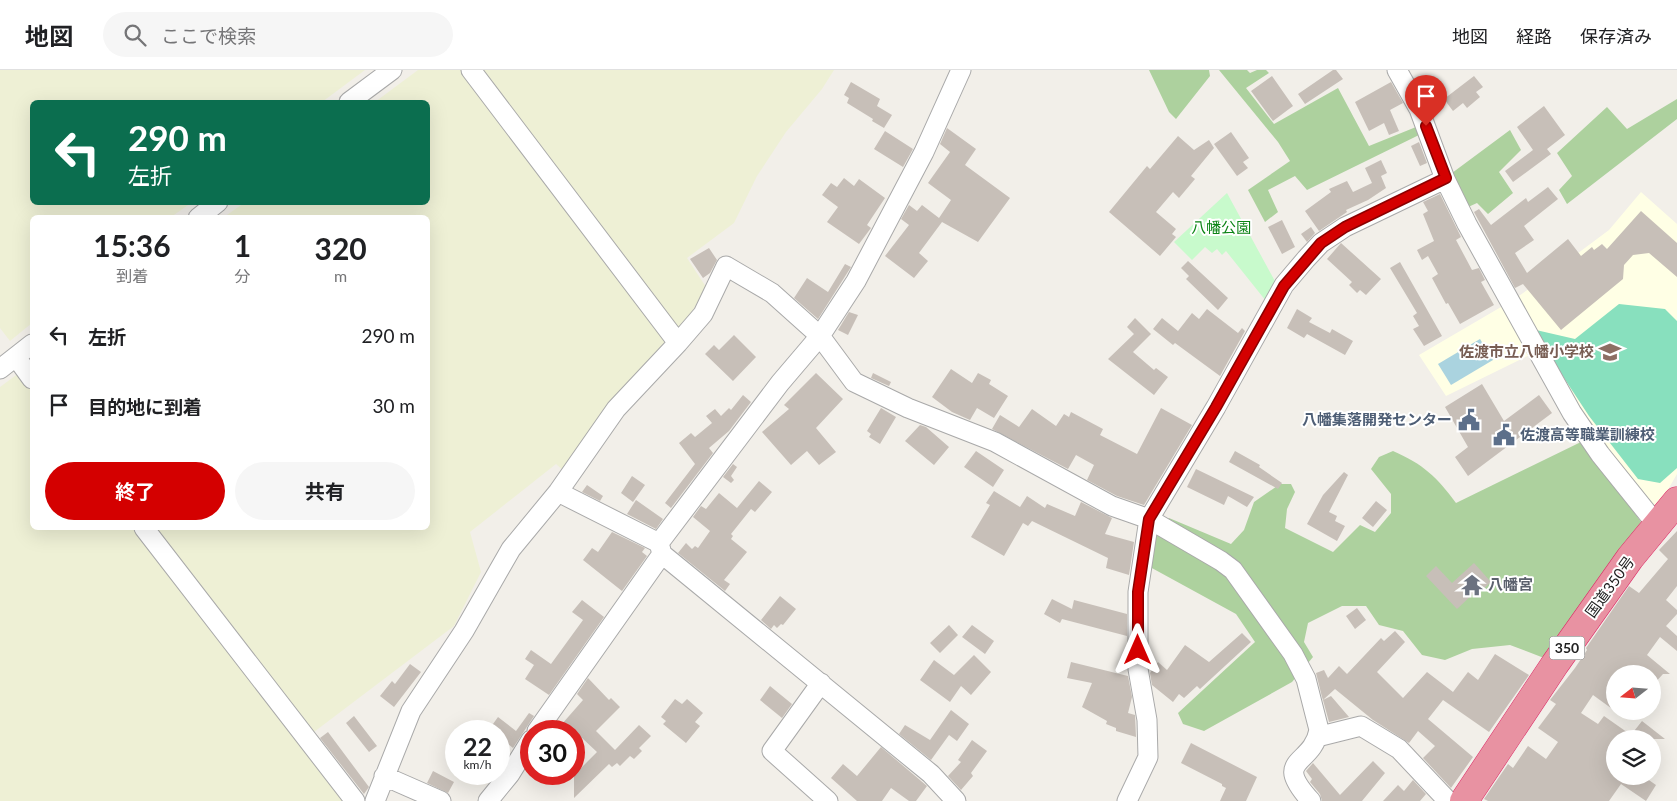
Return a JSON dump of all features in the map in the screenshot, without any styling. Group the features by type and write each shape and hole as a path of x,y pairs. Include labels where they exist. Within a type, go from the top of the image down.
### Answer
{"highway":[{"name":"国道350号","path":"1464,801 1560,656 1630,558 1677,501"}],"street":[{"path":"352,100 392,70"},
{"path":"471,70 678,343"},
{"path":"544,720 661,549 774,390 820,336 860,272 924,152 961,70"},
{"path":"1397,70 1419,108 1446,178 1472,233 1572,414 1600,454 1657,525"},
{"path":"1127,801 1148,758 1147,720 1138,669 1138,592 1149,519 1216,407 1284,286 1306,259 1321,243 1345,227 1446,178"},
{"path":"202,215 214,205"},
{"path":"375,801 411,711 464,631 511,549 558,492 616,409 703,314 726,266 772,294 820,336 854,382 908,408 995,442 1112,506 1149,519 1233,570 1298,662 1306,679 1316,715 1317,737 1293,773 1294,782 1311,801"},
{"path":"0,369 30,346"},
{"path":"16,357 30,377"},
{"path":"558,492 661,549 931,774 956,801"},
{"path":"146,530 355,801"},
{"path":"821,683 772,751 828,801"},
{"path":"1317,737 1361,726 1399,749 1448,801"},
{"path":"488,801 510,774 520,758"},
{"path":"384,776 441,801"}],"shaded area":[{"path":"0,70 365,70 325,100 30,100 30,205 188,205 174,215 30,215 30,325 10,341 0,328"},
{"path":"418,70 464,70 669,345 565,472 556,464 470,532 481,572 454,626 310,735 155,530 430,530 430,215 227,215 241,205 430,205 430,100 378,100"},
{"path":"476,70 834,70 822,89 786,132 757,176 734,223 687,258 706,287 683,328 675,329"},
{"name":"佐渡市立八幡小学校","path":"1641,192 1677,224 1677,474 1666,493 1653,509 1599,439 1542,349 1446,396 1419,355 1513,300 1546,277 1609,230"},
{"path":"19,373 30,387 30,530 138,530 343,801 0,801 0,387"}],"green space":[{"path":"1149,70 1209,70 1210,76 1176,119 1169,112"},
{"path":"1219,70 1247,70 1250,73 1257,70 1266,70 1269,73 1246,88 1274,124 1338,88 1369,146 1416,127 1419,135 1307,190 1295,176 1268,190 1278,212 1265,222 1248,190 1290,161 1278,142"},
{"path":"1677,99 1677,119 1567,204 1559,190 1572,176 1557,153 1607,107 1627,129"},
{"path":"1510,130 1521,150 1499,172 1513,193 1488,214 1477,203 1466,208 1452,173"},
{"name":"八幡公園","path":"1227,193 1277,285 1266,301 1226,251 1222,255 1217,249 1212,253 1205,247 1192,260 1174,242"},
{"path":"1619,304 1665,309 1677,321 1677,468 1660,483 1638,479 1589,416 1541,343 1536,330 1575,339"},
{"path":"1583,441 1641,522 1591,589 1544,658 1510,645 1472,649 1445,660 1422,655 1403,631 1379,625 1366,606 1342,606 1308,623 1304,642 1313,657 1292,682 1204,731 1183,724 1178,713 1255,642 1236,614 1150,567 1152,543 1169,518 1231,544 1244,530 1254,502 1280,484 1291,484 1295,492 1287,509 1285,528 1333,552 1360,525 1375,532 1391,513 1391,494 1371,469 1379,457 1393,451 1413,461 1429,472 1456,503"}],"water":[{"path":"1480,339 1493,360 1451,385 1438,364"}],"building":[{"path":"1333,70 1336,70 1343,79 1305,104 1298,94"},
{"path":"1272,76 1293,106 1273,121 1251,91"},
{"path":"1474,76 1483,87 1476,92 1480,97 1467,108 1463,103 1453,111 1444,99"},
{"path":"851,82 880,99 877,106 892,115 884,128 847,103 849,98 844,95"},
{"path":"1391,82 1403,103 1390,110 1399,131 1389,135 1384,123 1369,131 1355,102"},
{"path":"1544,106 1565,135 1547,149 1551,154 1513,182 1505,171 1533,150 1517,127"},
{"path":"947,128 976,149 965,165 1010,198 978,242 942,222 919,253 928,261 914,278 885,256 909,225 901,219 909,205 917,211 922,205 939,218 951,200 928,183 950,152 940,144"},
{"path":"885,131 913,149 903,167 874,149"},
{"path":"1231,132 1249,158 1243,162 1248,168 1237,176 1214,144"},
{"path":"1178,136 1194,150 1209,140 1214,148 1191,176 1195,179 1179,198 1173,192 1156,212 1176,229 1172,234 1176,237 1160,256 1109,212 1147,166 1150,169"},
{"path":"1419,142 1427,163 1420,166 1411,146"},
{"path":"1381,160 1387,173 1381,176 1386,188 1368,200 1346,210 1347,212 1319,231 1305,211 1331,192 1329,189 1347,181 1353,192 1372,183 1365,168"},
{"path":"844,178 854,186 859,179 885,198 867,225 871,228 859,244 827,222 838,207 822,195 831,183 837,187"},
{"path":"1548,187 1558,199 1524,226 1534,240 1515,253 1527,273 1568,239 1581,256 1592,247 1594,250 1602,244 1607,249 1641,211 1677,243 1677,277 1649,253 1633,255 1624,265 1623,279 1561,330 1523,284 1515,288 1474,212 1479,209 1491,225 1526,198 1528,202"},
{"path":"1440,194 1461,237 1456,240 1472,270 1479,268 1485,280 1481,282 1494,305 1460,324 1448,303 1446,304 1432,278 1438,274 1428,256 1422,260 1417,250 1434,241 1423,214 1428,211 1423,202"},
{"path":"1282,220 1295,247 1282,254 1268,227"},
{"path":"1311,227 1315,233 1307,242 1301,234"},
{"path":"1341,243 1381,279 1366,295 1360,290 1357,293 1349,285 1352,282 1327,259"},
{"path":"709,248 717,260 710,273 703,278 690,259"},
{"path":"1188,261 1228,298 1218,310 1186,279 1189,276 1181,268"},
{"path":"1400,262 1442,336 1424,346 1413,329 1419,326 1413,316 1417,313 1390,268"},
{"path":"845,264 851,267 818,319 794,298 807,278 828,292"},
{"path":"1207,309 1238,333 1242,328 1245,331 1220,376 1175,343 1173,345 1153,329 1162,318 1178,331 1192,313 1199,319"},
{"path":"1297,309 1312,318 1309,322 1330,333 1332,329 1353,341 1345,355 1307,334 1304,338 1287,328"},
{"path":"849,312 858,315 848,335 838,330"},
{"path":"1135,318 1151,334 1133,352 1154,370 1156,368 1168,377 1154,395 1108,359 1134,334 1127,327"},
{"path":"734,335 756,357 733,381 705,354 714,345 719,350"},
{"path":"951,369 972,383 978,373 991,380 989,384 1008,396 994,418 977,408 970,420 952,412 932,397"},
{"path":"816,373 843,399 816,428 836,452 819,465 807,451 791,465 762,432 789,409 784,405"},
{"path":"873,373 891,382 889,386 871,378"},
{"path":"1482,384 1504,421 1539,395 1552,413 1468,476 1455,457 1468,447 1445,407"},
{"path":"743,395 751,402 729,431 709,448 713,453 671,508 665,503 695,464 679,443 691,433 695,437 712,423 706,416 715,409 721,416 729,408 731,410"},
{"path":"881,408 896,417 880,444 869,437 871,434 867,431"},
{"path":"1161,408 1192,425 1144,505 1117,496 1087,480 1094,465 1076,455 1068,469 992,429 1000,415 1019,427 1032,409 1056,426 1064,414 1069,417 1071,412 1103,429 1100,435 1137,454"},
{"path":"920,425 926,427 949,447 934,465 905,441"},
{"path":"976,451 1004,470 993,487 964,467"},
{"path":"1235,451 1260,465 1259,467 1282,483 1278,489 1229,462"},
{"path":"733,464 737,467 731,476 734,480 731,483 723,477"},
{"path":"1196,469 1254,497 1247,507 1228,496 1224,505 1187,487"},
{"path":"1344,472 1348,475 1329,512 1337,516 1335,521 1345,526 1337,541 1307,524 1323,495"},
{"path":"632,476 645,485 633,502 621,493"},
{"path":"759,481 772,492 755,512 751,509 731,534 733,536 731,539 747,552 724,580 730,584 725,591 678,553 686,543 692,549 695,546 698,548 710,531 693,517 701,506 706,509 719,493 737,508"},
{"path":"587,485 603,496 600,501 582,492"},
{"path":"994,491 1020,507 1027,496 1045,508 1047,504 1075,516 1081,502 1112,518 1105,534 1134,542 1129,575 1106,568 1108,558 1032,521 1028,526 1023,523 1004,556 971,537 990,505 986,503"},
{"path":"636,500 663,519 656,529 627,514"},
{"path":"1376,501 1387,510 1373,527 1362,518"},
{"path":"1677,531 1677,586 1666,600 1677,610 1677,614 1666,626 1677,636 1677,651 1660,637 1647,655 1659,665 1606,665 1606,704 1593,695 1581,713 1598,724 1604,716 1606,720 1610,720 1624,730 1606,730 1606,785 1620,785 1609,801 1488,801 1484,799 1508,764 1513,768 1528,746 1546,759 1558,742 1538,728 1556,704 1550,700 1575,668 1587,650 1586,648 1629,586 1639,593 1668,559 1659,550"},
{"path":"612,532 645,548 642,552 647,556 622,591 583,560 592,548 598,552"},
{"name":"八幡宮","path":"1474,563 1491,582 1477,595 1474,593 1457,609 1426,576 1436,566 1452,583"},
{"path":"780,596 796,609 783,625 781,624 777,628 774,625 771,629 761,620"},
{"path":"1052,599 1072,609 1074,600 1127,614 1127,636 1062,619 1060,623 1044,614"},
{"path":"582,600 604,617 549,695 525,679 534,665 525,659 531,650 551,664 583,620 572,612"},
{"path":"1357,608 1366,620 1355,629 1346,616"},
{"path":"949,625 958,635 940,653 930,643"},
{"path":"972,625 994,641 985,654 962,637"},
{"path":"1395,631 1405,642 1377,672 1403,698 1427,672 1453,692 1468,672 1478,680 1495,654 1529,675 1489,732 1443,700 1428,719 1473,757 1451,788 1423,758 1435,746 1418,731 1409,743 1373,720 1335,689 1323,700 1316,673 1324,670 1328,678 1339,666 1347,674 1381,638 1384,641"},
{"path":"1242,633 1251,642 1200,689 1197,686 1184,698 1179,694 1173,702 1152,685 1150,673 1158,662 1167,670 1185,645 1209,662"},
{"path":"974,655 991,672 971,695 961,686 950,702 920,680 934,660 954,675"},
{"path":"1071,662 1128,676 1132,697 1128,713 1135,715 1136,737 1116,731 1116,728 1106,724 1107,721 1082,707 1092,683 1067,678"},
{"path":"410,664 421,672 394,707 380,696 392,681 395,684"},
{"path":"1661,667 1670,674 1663,674 1661,676"},
{"path":"588,678 609,700 611,698 620,707 596,731 615,750 639,725 651,736 639,748 642,751 634,759 630,756 620,766 617,763 612,767 609,764 574,798 574,785 585,785 585,764 597,752 585,741 585,720 566,720 583,700 577,694"},
{"path":"770,686 792,704 782,718 760,700"},
{"path":"1331,696 1349,717 1329,722 1323,700"},
{"path":"675,699 682,704 687,699 703,713 695,722 700,726 686,743 663,724 666,721 661,717"},
{"path":"951,710 969,724 957,741 949,735 931,760 899,734 905,725 930,740"},
{"path":"529,713 534,716 531,720 524,720"},
{"path":"354,716 377,746 369,752 346,723"},
{"path":"1642,721 1654,730 1635,730"},
{"path":"520,725 520,737 513,748 510,746 510,726 516,731"},
{"path":"328,732 369,787 364,794 320,738"},
{"path":"972,740 987,751 971,773 973,776 961,790 948,776 961,762 958,760"},
{"path":"1191,743 1257,777 1246,801 1220,801 1226,788 1222,784 1181,763"},
{"path":"881,747 927,786 916,801 909,801 891,788 882,801 857,801 831,778 843,764 857,776"},
{"path":"1373,761 1385,773 1362,801 1322,801 1320,794 1310,782 1312,779 1306,771 1313,763 1340,795"},
{"path":"433,771 445,777 445,785 452,785 448,793 427,783"},
{"path":"1413,780 1426,794 1420,801 1383,801 1398,785 1404,791"},
{"path":"1622,785 1656,785 1646,801"}],"place":[{"name":"佐渡市立八幡小学校","path":"1610,352"},
{"name":"八幡集落開発センター","path":"1469,420"},
{"name":"佐渡高等職業訓練校","path":"1504,435"},
{"name":"八幡宮","path":"1472,585"}],"route":[{"path":"1138,650 1138,592 1149,519 1216,407 1284,286 1306,259 1321,243 1345,227 1446,178 1426,126"}]}
